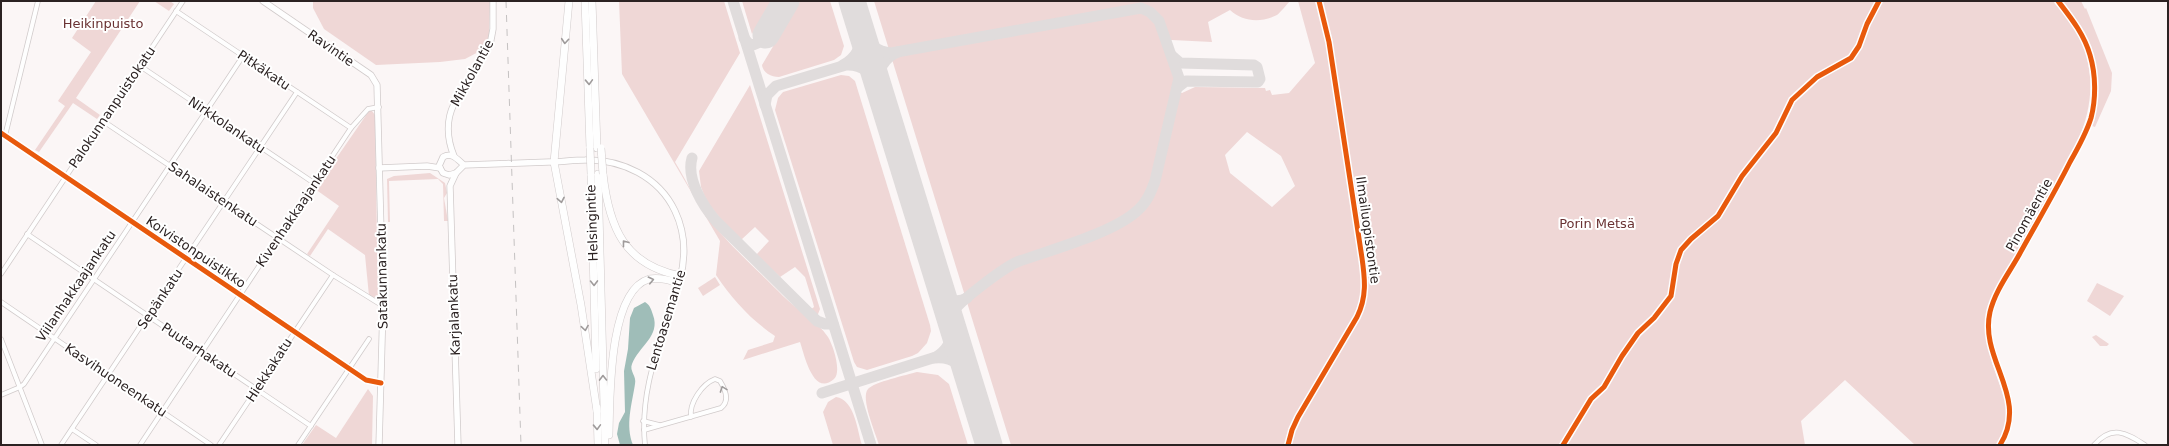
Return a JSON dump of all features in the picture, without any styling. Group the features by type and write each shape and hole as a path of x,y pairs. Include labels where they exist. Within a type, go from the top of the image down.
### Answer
{"highway":[{"path":"569,1 554,162 582,305 597,412"},
{"name":"Helsingintie","path":"585,1 596,148 605,445"},
{"name":"Helsingintie","path":"592,1 596,97 596,148"},
{"path":"596,148 597,174 611,218 625,244 638,257 653,268 681,276"},
{"name":"Helsingintie","path":"597,174 598,445"},
{"path":"608,445 611,380 616,343 626,303 633,290 648,280 661,279 679,283"}],"street":[{"name":"Koivistonpuistikko","path":"38,1 3,134 366,380 381,383"},
{"name":"Palokunnanpuistokatu","path":"1,274 183,1"},
{"name":"Ravintie","path":"263,1 371,75 377,85 379,107"},
{"name":"Mikkolantie","path":"449,144 449,120 451,110 484,56 492,39 493,1"},
{"name":"Ilmailuopistontie","path":"1288,445 1292,430 1298,417 1362,308 1365,291 1329,42 1319,1"},
{"name":"Pinomäentie","path":"2000,445 2009,425 2010,404 1990,344 1988,328 1991,310 2002,285 2080,145 2091,118 2093,103 2094,72 2090,54 2076,23 2058,1"},
{"name":"Pitkäkatu","path":"176,11 351,128"},
{"name":"Viilanhakkaajankatu","path":"20,387 243,56"},
{"name":"Nirkkolankatu","path":"140,66 314,183"},
{"name":"Sepänkatu","path":"61,445 297,92"},
{"name":"Kivenhakkaajankatu","path":"140,445 351,128 368,109 379,107"},
{"name":"Satakunnankatu","path":"379,107 379,168 383,306 379,445"},
{"name":"Sahalaistenkatu","path":"103,121 332,275 383,306"},
{"path":"441,168 443,157 449,144"},
{"path":"379,168 427,166 441,168 449,175 464,165 456,157 449,144"},
{"path":"443,157 456,157"},
{"path":"456,157 457,171"},
{"name":"Lentoasemantie","path":"464,165 586,160 606,161 628,167 653,182 669,199 682,227 684,258 679,283 647,385 643,421 645,445"},
{"name":"Karjalankatu","path":"441,168 450,186 458,445"},
{"name":"Karjalankatu","path":"450,186 457,171"},
{"name":"Puutarhakatu","path":"27,234 311,426"},
{"name":"Hiekkakatu","path":"218,445 257,389 332,275"},
{"name":"Kasvihuoneenkatu","path":"1,302 211,445"},
{"path":"1,339 42,445"},
{"path":"298,445 369,339"},
{"path":"644,430 659,424 691,418 725,405 727,400 720,381 715,379 704,386 692,406 691,418"},
{"path":"1,395 20,387"},
{"path":"643,421 655,422 659,424"},
{"path":"72,429 96,445"},
{"path":"2094,445 2100,439 2109,434 2118,432 2131,436 2145,445"}],"green space":[{"name":"Heikinpuisto","path":"96,1 140,1 76,98 100,115 97,119 73,103 39,152 35,150 65,106 58,101 91,52 72,38"},
{"name":"Heikinpuisto","path":"154,1 170,1 174,4 169,11"},
{"path":"313,1 490,1 489,35 484,49 465,59 440,62 376,65 324,29 313,8"},
{"path":"619,1 724,1 740,53 675,162 703,210 715,227 783,296 813,320 828,337 834,352 837,371 834,379 827,383 820,383 815,379 807,364 800,342 743,360 748,350 773,342 775,336 766,330 742,308 716,275 720,241 622,74"},
{"path":"742,1 772,1 752,34"},
{"path":"800,1 830,1 844,46 841,55 834,60 779,77 770,75 764,70 762,65"},
{"name":"Porin Metsä","path":"874,1 1290,1 1277,15 1271,18 1259,20 1246,19 1230,10 1208,22 1212,42 1172,40 1163,42 1174,74 1174,90 1182,93 1195,87 1265,88 1266,91 1270,90 1272,95 1289,93 1315,63 1298,1 2055,1 2068,17 2078,34 2085,51 2089,69 2089,105 2077,143 1992,300 1988,344 1992,363 2006,403 2007,419 1997,445 1915,445 1845,380 1801,421 1805,445 1011,445","holes":["1247,132 1281,156 1295,186 1272,207 1230,173 1225,155"]},
{"path":"2063,1 2081,1 2085,9 2086,8 2112,73 2111,91 2095,127 2092,126 2098,90 2095,60 2083,31"},
{"path":"841,75 849,76 855,81 931,331 927,343 918,353 867,370 857,367 854,362 775,110 778,98 783,92"},
{"path":"750,85 820,309 818,314 814,314 810,310 814,307 805,277 795,267 780,277 756,255 769,241 755,227 741,240 707,202 701,187 699,171"},
{"path":"369,111 372,111 375,115 378,298 369,296 365,255 328,229 310,256 307,254 339,206 315,189"},
{"path":"430,173 445,183 447,193 444,198 448,221 444,221 443,184 438,179 389,181 390,222 388,222 387,179 394,176"},
{"path":"715,277 720,285 703,296 698,288"},
{"path":"2097,283 2124,296 2110,316 2087,301"},
{"path":"2096,335 2109,344 2107,346 2100,346 2092,337"},
{"path":"917,372 938,375 949,384 968,445 879,445 867,408 866,394 868,389 871,386 884,381"},
{"path":"368,389 373,396 372,445 302,445 316,425 336,438"},
{"path":"836,397 842,399 851,410 857,424 862,445 833,445 823,412 828,402"}],"water":[{"path":"645,302 651,309 653,315 655,322 654,329 648,341 635,358 631,367 635,378 629,422 633,445 620,445 617,434 619,423 625,412 624,371 628,349 630,318 634,308"}],"taxiway":[{"path":"733,1 871,445"},
{"path":"822,393 936,357 947,348 951,340 952,314 962,302 992,278 1017,262 1081,240 1114,226 1138,210 1146,200 1155,181 1179,78 1159,21 1150,12 1141,8 891,53 877,49 861,31"},
{"path":"843,65 852,59 858,51 861,42 861,31"},
{"path":"744,38 748,43 753,45 762,41"},
{"path":"879,86 879,75 882,65 889,57 898,52"},
{"path":"1172,56 1180,63 1254,65 1257,67 1260,79 1258,82 1186,81 1177,88"},
{"path":"765,105 767,95 776,86 846,65 857,66 867,71 874,78 879,88"},
{"path":"692,158 691,175 697,192 706,208 716,221 817,321 825,324 833,324"},
{"path":"941,289 946,296 952,300 959,301 967,298"},
{"path":"934,358 946,358 956,362 963,370 969,381"}],"runway":[{"path":"766,35 786,1"},
{"path":"852,1 989,445"}],"railway":[{"path":"506,1 521,445"}],"cycle path":[{"path":"1288,445 1292,430 1298,417 1357,317 1364,295 1362,258 1329,42 1319,1"},
{"path":"1563,445 1591,399 1604,387 1622,356 1638,333 1654,318 1671,296 1676,264 1681,250 1691,239 1718,216 1742,176 1776,133 1792,100 1817,77 1851,58 1859,46 1867,24 1879,1"},
{"path":"2000,445 2008,427 2010,411 2007,394 1991,346 1989,330 1992,304 2082,141 2091,118 2094,103 2095,87 2092,63 2087,47 2077,26 2058,1"},
{"path":"1,133 366,380 381,383"}]}
